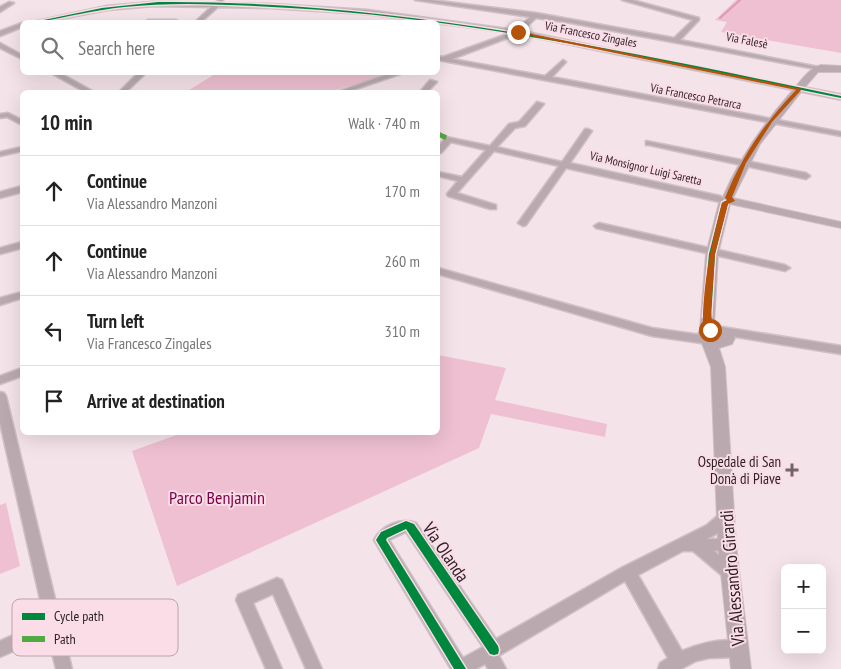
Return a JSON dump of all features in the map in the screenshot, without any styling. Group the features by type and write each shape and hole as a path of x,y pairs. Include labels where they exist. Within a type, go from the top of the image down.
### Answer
{"street":[{"name":"Via Falesè","path":"418,0 536,15 821,68 840,69"},
{"name":"Via Falesè","path":"625,0 707,21"},
{"path":"200,20 220,2"},
{"name":"Via Francesco Zingales","path":"47,20 121,6 220,2 367,12 427,20"},
{"path":"0,10 11,3"},
{"path":"440,59 518,32 536,15"},
{"path":"676,40 697,19"},
{"name":"Via Francesco Zingales","path":"440,22 518,32 841,97"},
{"path":"0,34 8,29 20,26"},
{"path":"0,45 20,56"},
{"path":"0,51 20,47"},
{"name":"Via Francesco Petrarca","path":"440,59 841,134"},
{"path":"546,79 564,62"},
{"name":"Via Alessandro Girardi","path":"741,669 727,545 718,367 714,334 712,253 726,200 743,163 770,121 815,70 821,68"},
{"path":"57,75 86,90"},
{"path":"124,90 141,75"},
{"path":"347,90 394,75"},
{"path":"425,90 433,82"},
{"path":"493,207 452,196 461,183 512,126 522,124 540,104"},
{"path":"0,110 4,115 20,122"},
{"name":"Via Monsignor Luigi Saretta","path":"523,223 588,131"},
{"name":"Via Monsignor Luigi Saretta","path":"440,135 449,139 841,225"},
{"path":"440,149 449,139"},
{"path":"649,143 806,176"},
{"path":"0,154 20,149"},
{"path":"440,175 461,183"},
{"path":"440,181 461,183"},
{"path":"0,195 20,190"},
{"path":"599,226 785,268"},
{"path":"0,251 20,245"},
{"path":"440,275 652,332 676,335 714,334 749,337 841,350"},
{"path":"0,302 20,296"},
{"path":"0,380 20,373"},
{"path":"0,396 48,599"},
{"path":"460,669 628,572 690,546 727,516"},
{"name":"Via Olanda","path":"460,669 381,540 384,535 406,525 412,526 491,652"},
{"path":"690,546 727,545"},
{"path":"690,546 730,573"},
{"path":"628,572 673,665 715,647 738,649"},
{"path":"274,669 244,600 277,585 314,669"},
{"path":"0,649 12,643"},
{"path":"491,652 498,669"},
{"path":"61,656 64,669"}],"green space":[{"path":"736,0 841,0 841,53 721,32 727,22 715,20"},
{"path":"213,75 385,75 336,90 189,90"},
{"name":"Parco Benjamin","path":"440,355 506,368 495,400 607,424 605,437 491,414 479,448 177,586 132,451 176,435 440,435"},
{"path":"6,503 20,566 0,574 0,505"}],"waterway":[{"path":"720,18 740,0"}],"marked path":[{"path":"440,135 449,139"}],"cycle path":[{"path":"46,20 124,6 192,3 333,9 428,20"},
{"path":"440,22 552,39 841,97"},
{"path":"707,317 712,254 725,203"},
{"path":"460,669 381,540 384,535 406,525 411,527 494,650"}],"place":[{"name":"Ospedale di San Donà di Piave","path":"792,470"}],"route":[{"path":"518,32 799,89 770,121 743,163 728,198 732,201 725,203 712,254 707,311 707,331 710,330"}]}
